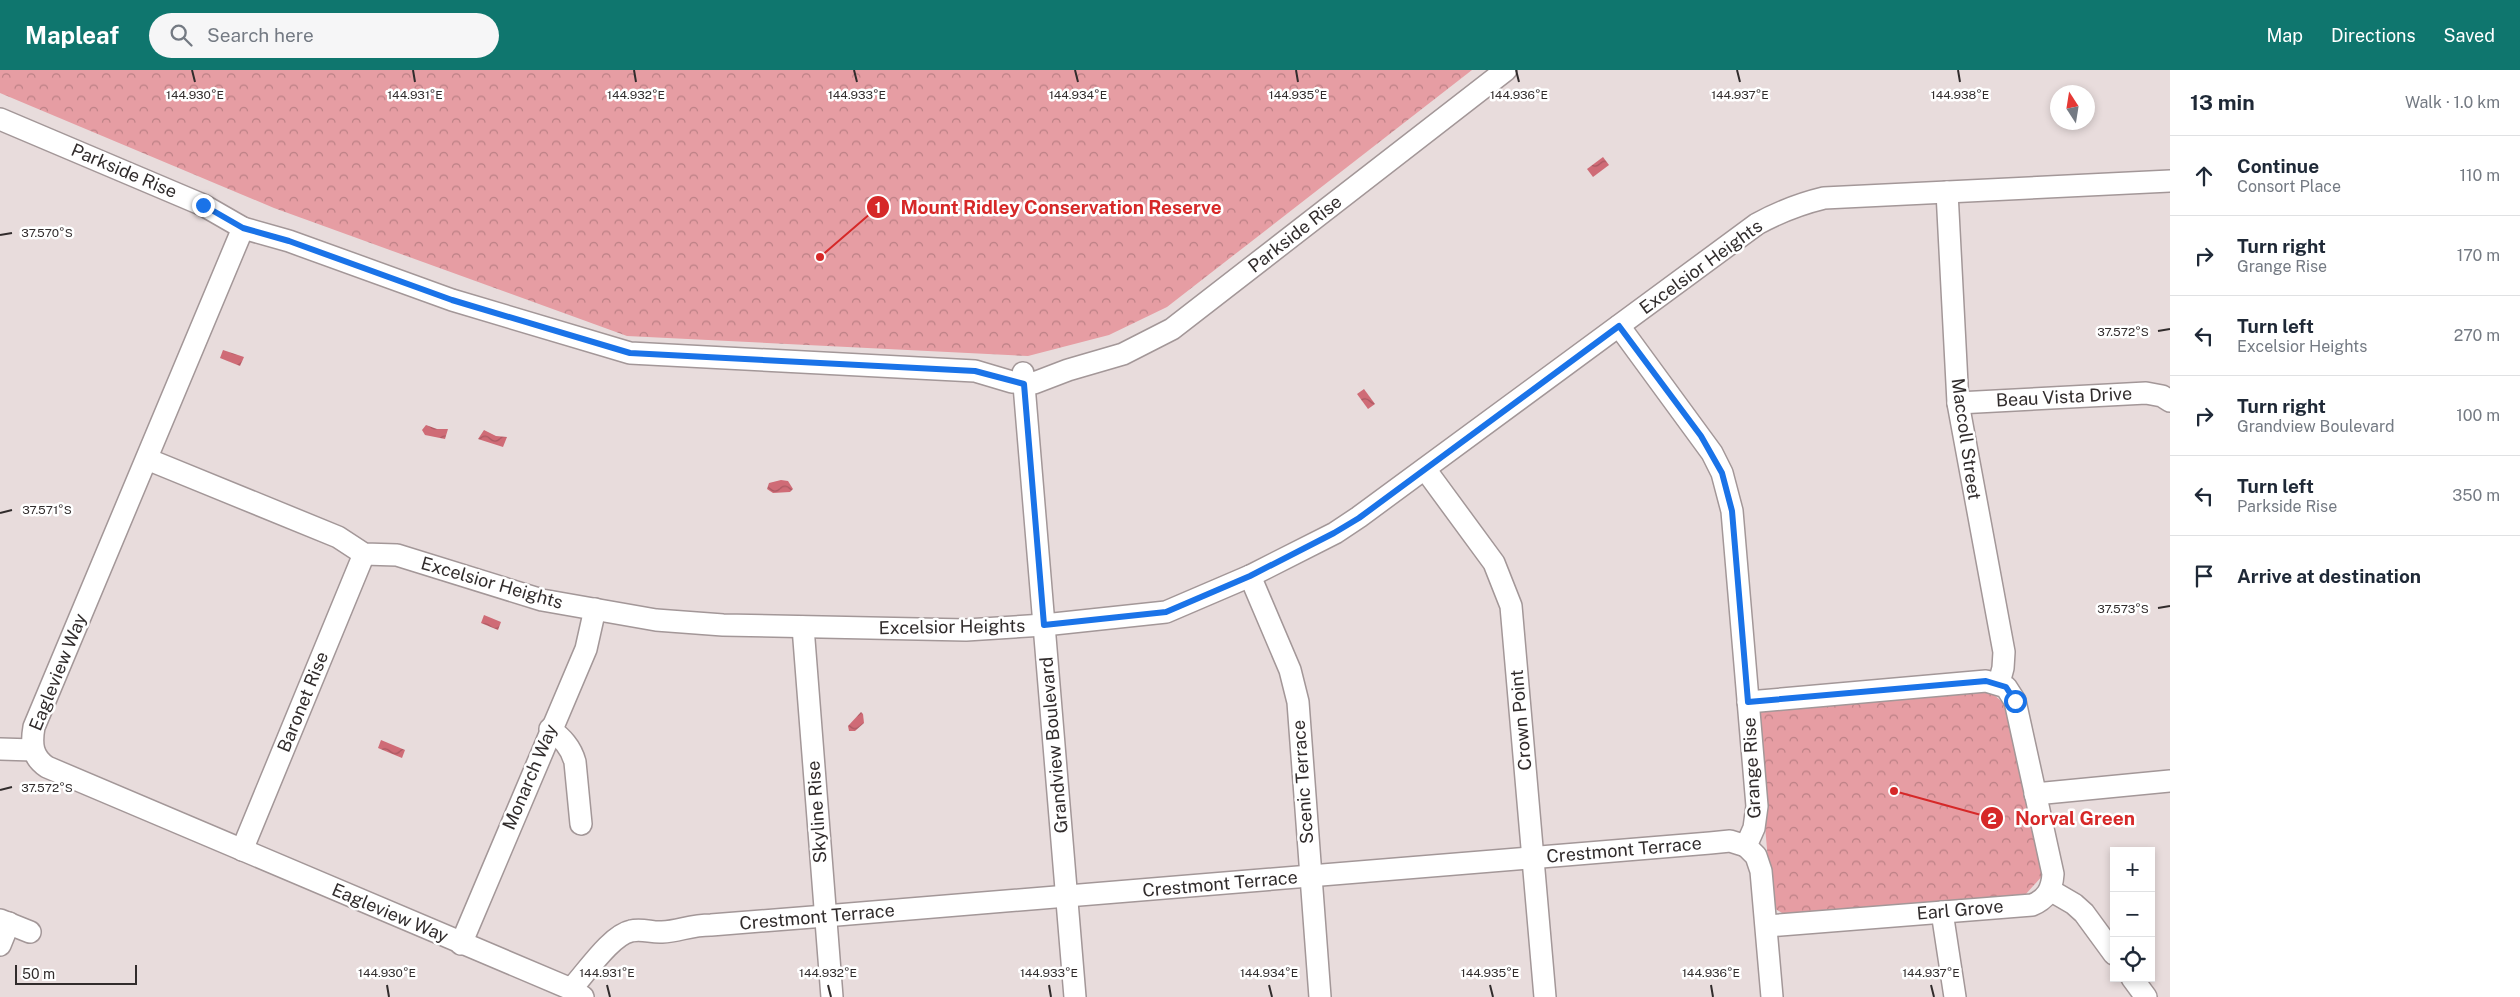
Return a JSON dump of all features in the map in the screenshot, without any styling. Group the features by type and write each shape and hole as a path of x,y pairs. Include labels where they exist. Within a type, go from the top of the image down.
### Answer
{"street":[{"name":"Parkside Rise","path":"0,119 203,205 243,228 289,241 452,300 630,353 975,371 991,368 1024,378 1055,369 1068,370 1123,354 1172,329 1506,70"},
{"name":"Excelsior Heights","path":"364,554 397,555 542,600 683,624 966,630 1044,625 1166,612 1250,576 1334,533 1425,469 1757,224 1780,212 1824,198 2170,181"},
{"name":"Maccoll Street","path":"1947,192 1958,403 2004,652 2003,668 1999,683"},
{"name":"Eagleview Way","path":"243,228 34,727 32,750 40,762 47,767 577,993"},
{"name":"Grange Rise","path":"1619,326 1701,436 1722,473 1732,511 1757,806 1754,828 1746,846"},
{"name":"Grandview Boulevard","path":"1024,378 1075,997"},
{"name":"Beau Vista Drive","path":"1958,403 2146,393 2155,394 2169,400"},
{"path":"147,459 338,537 364,554"},
{"name":"Crown Point","path":"1425,469 1494,563 1511,606 1545,997"},
{"name":"Baronet Rise","path":"242,850 364,554"},
{"name":"Scenic Terrace","path":"1250,576 1294,685 1298,702 1320,997"},
{"name":"Monarch Way","path":"461,944 550,729 586,649 595,610"},
{"name":"Skyline Rise","path":"803,627 832,997"},
{"path":"1748,702 1986,681 1999,683 2010,691 2015,701 2053,874 2050,890 2074,904 2084,913 2110,949"},
{"path":"550,729 560,736 572,752 580,824"},
{"path":"0,749 32,750"},
{"path":"2035,794 2170,782"},
{"name":"Crestmont Terrace","path":"577,993 614,940 623,933 633,930 663,932 693,925 825,916 1730,841 1746,846"},
{"path":"1746,846 1753,851 1759,862 1772,997"},
{"name":"Earl Grove","path":"1766,926 2032,905 2039,902 2050,890"},
{"path":"1942,912 1955,997"},
{"path":"0,945 5,921 30,932"},
{"path":"2135,982 2146,997"}],"green space":[{"path":"0,70 1472,70 1167,307 1109,335 1028,356 627,336 274,208 0,93"},
{"path":"1987,689 2006,705 2045,873 2025,895 1787,916 1772,907 1755,710"}],"water":[{"path":"1603,157 1609,165 1593,177 1587,169"},
{"path":"223,350 244,357 240,366 220,358"},
{"path":"1364,389 1375,404 1368,409 1357,394"},
{"path":"426,425 437,429 448,429 445,439 425,435 422,430"},
{"path":"484,430 496,436 507,437 503,447 478,439"},
{"path":"781,480 788,481 793,489 790,492 773,493 767,489 769,483"},
{"path":"484,615 501,622 498,630 481,623"},
{"path":"861,712 864,723 855,731 849,731 848,726"},
{"path":"381,740 405,750 402,758 378,748"}],"place":[{"name":"Mount Ridley Conservation Reserve","path":"820,257"},
{"name":"Norval Green","path":"1894,791"}],"route":[{"path":"203,205 243,228 289,241 452,300 630,353 975,371 1024,384 1044,625 1166,612 1187,605 1250,576 1334,533 1359,518 1619,326 1701,436 1722,473 1728,490 1732,511 1748,702 1986,681 1999,683 2006,687 2015,701"}]}
